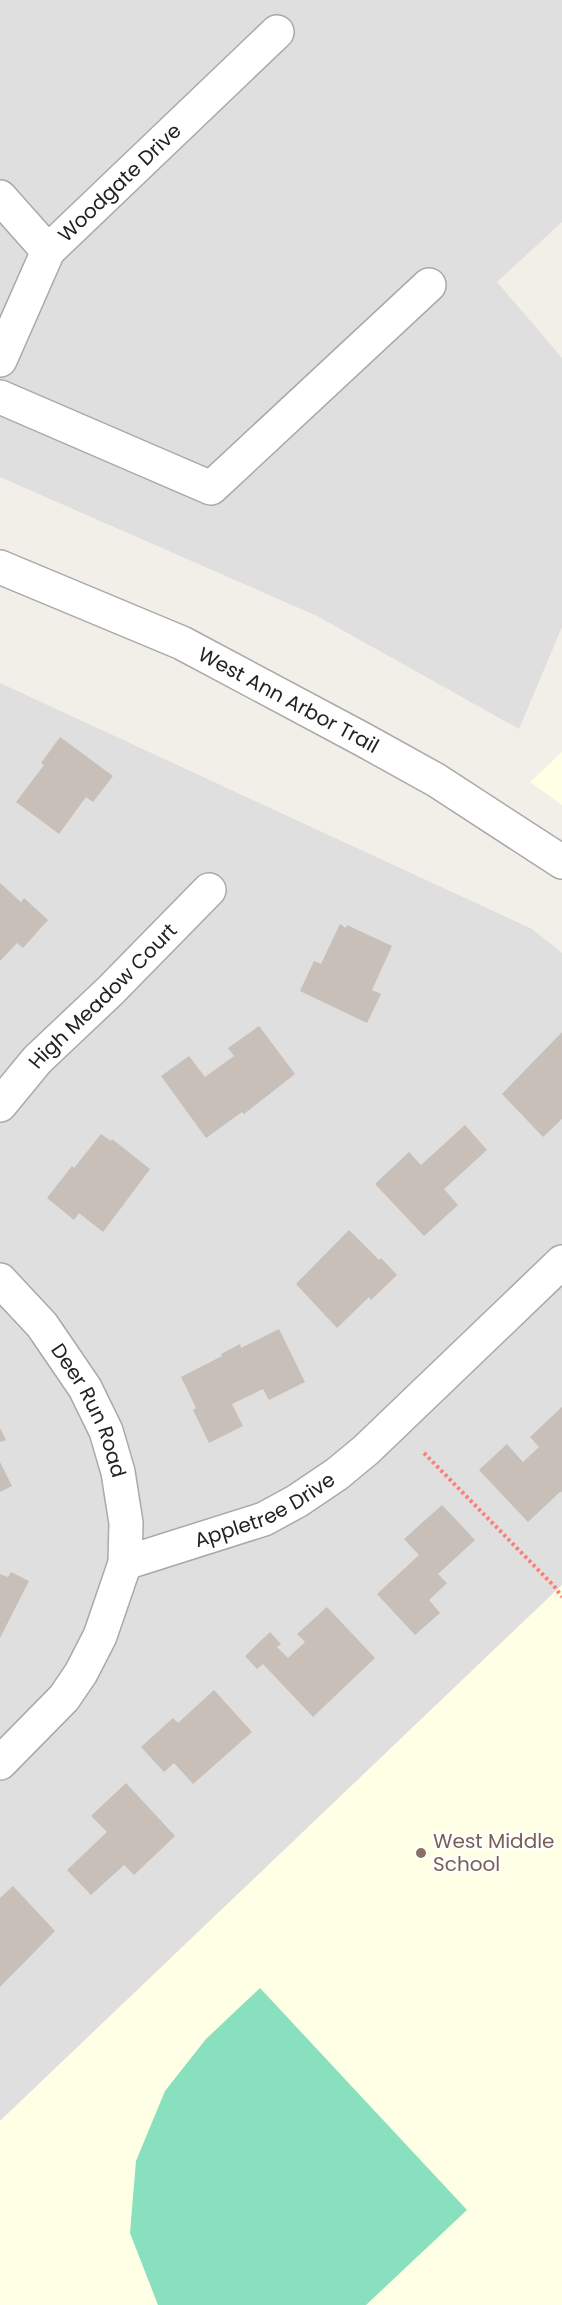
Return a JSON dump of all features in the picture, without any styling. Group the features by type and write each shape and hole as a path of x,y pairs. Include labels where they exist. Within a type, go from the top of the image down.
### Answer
{"street":[{"name":"Woodgate Drive","path":"0,360 48,251 277,32"},
{"path":"0,197 48,251"},
{"path":"0,397 211,489 429,285"},
{"name":"West Ann Arbor Trail","path":"0,567 182,644 362,738 436,780 562,862"},
{"name":"High Meadow Court","path":"0,1105 37,1060 110,991 209,890"},
{"name":"Appletree Drive","path":"125,1563 264,1518 297,1501 337,1474 366,1450 562,1262"},
{"name":"Deer Run Road","path":"0,1280 42,1325 85,1388 106,1431 118,1472 126,1523 125,1563"},
{"path":"0,1763 64,1698 81,1673 100,1636 125,1563"}],"path":[{"path":"424,1453 554,1586 562,1597"}],"shaded area":[{"path":"0,0 562,0 562,222 497,282 562,358 562,627 519,729 317,616 0,477"},
{"path":"0,683 532,929 562,953 562,1585 0,2121"},
{"path":"562,752 562,805 530,782"},
{"name":"West Middle School","path":"562,1585 562,2305 0,2305 0,2121"}],"green space":[{"path":"260,1988 467,2210 366,2305 158,2305 130,2233 136,2161 165,2091 206,2039"}],"building":[{"path":"60,737 113,776 93,802 86,797 59,834 16,802 44,765 41,763"},
{"path":"0,883 21,902 24,898 48,920 23,948 17,943 0,961"},
{"path":"340,924 346,928 347,925 392,946 372,990 381,994 367,1023 300,991 314,961 321,964"},
{"path":"259,1026 295,1074 244,1114 242,1112 206,1138 161,1076 189,1056 205,1077 234,1056 228,1048"},
{"path":"562,1032 562,1119 543,1137 502,1094"},
{"path":"465,1125 487,1150 444,1189 458,1205 424,1236 375,1184 409,1152 421,1165"},
{"path":"101,1134 111,1141 112,1139 150,1169 103,1232 79,1213 74,1220 47,1198"},
{"path":"349,1230 397,1275 371,1300 369,1297 337,1328 296,1284"},
{"path":"279,1329 305,1382 269,1400 263,1389 232,1404 243,1426 209,1443 193,1410 196,1408 181,1377 240,1344 241,1348"},
{"path":"562,1407 562,1493 561,1491 528,1522 479,1470 507,1444 523,1462 539,1447 530,1437"},
{"path":"0,1428 6,1440 0,1442"},
{"path":"0,1462 12,1486 0,1492"},
{"path":"442,1505 475,1540 438,1574 447,1583 429,1600 440,1613 415,1635 377,1594 419,1555 404,1539"},
{"path":"11,1572 29,1581 0,1638 0,1574 8,1577"},
{"path":"327,1607 375,1658 313,1717 263,1664 257,1669 245,1656 270,1632 281,1644 277,1647 288,1658 305,1642 297,1634"},
{"path":"214,1690 252,1732 193,1784 174,1763 164,1772 141,1747 173,1718 178,1723"},
{"path":"126,1783 175,1836 134,1875 124,1865 91,1895 67,1870 107,1832 91,1816"},
{"path":"13,1886 55,1931 0,1987 0,1898"}],"place":[{"name":"West Middle School","path":"421,1853"}]}
